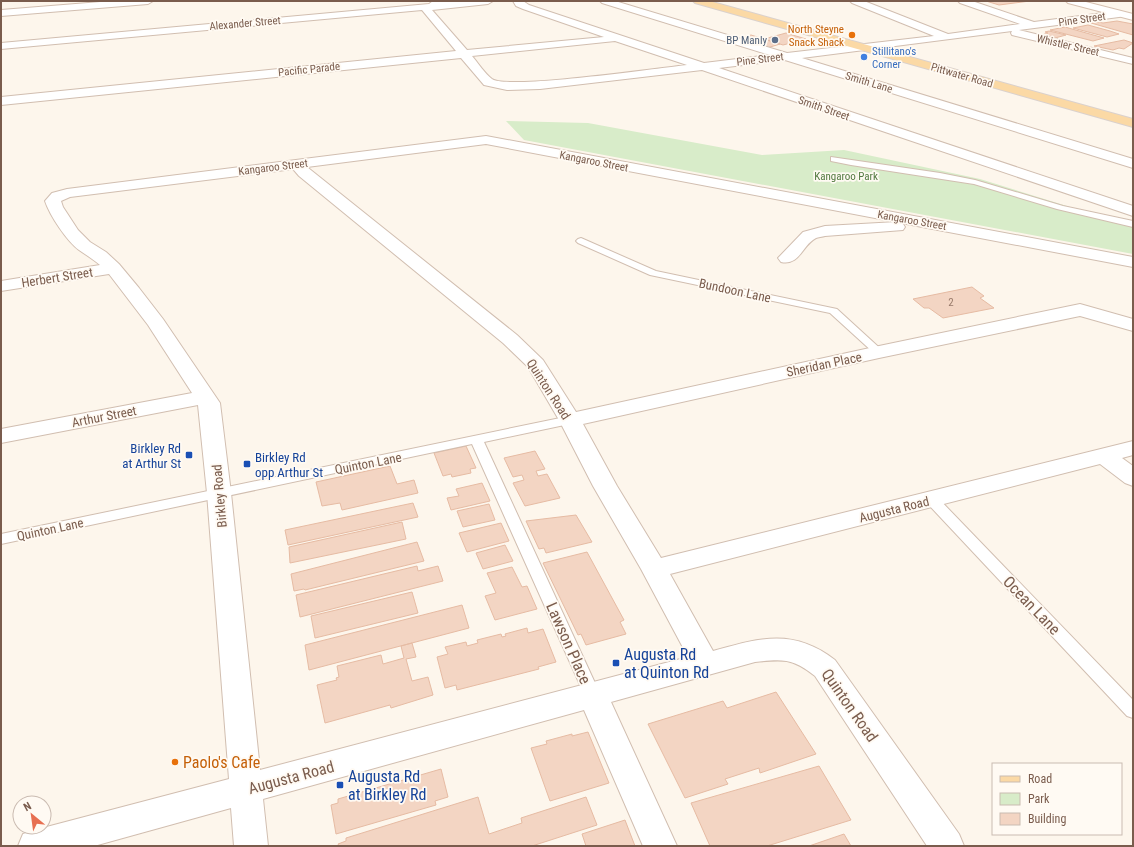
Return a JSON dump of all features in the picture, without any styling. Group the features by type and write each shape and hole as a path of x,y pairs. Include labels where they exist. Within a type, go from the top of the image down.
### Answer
{"main road":[{"name":"Pittwater Road","path":"698,1 1133,123"}],"street":[{"path":"1,13 148,1"},
{"name":"Alexander Street","path":"1,46 436,3 488,1"},
{"name":"Smith Street","path":"518,1 519,4 526,7 1133,211"},
{"name":"Smith Lane","path":"604,1 1133,164"},
{"path":"855,1 947,37"},
{"path":"963,1 1034,25"},
{"path":"1070,1 1133,17"},
{"path":"436,3 427,9 428,12 465,54"},
{"name":"Pine Street","path":"465,54 488,82 496,86 540,85 864,48 1119,14"},
{"name":"Whistler Street","path":"1003,30 1133,61"},
{"name":"Pacific Parade","path":"1,100 617,38"},
{"name":"Kangaroo Street","path":"59,197 297,164 486,140 1133,262"},
{"path":"59,197 69,190 84,185 401,142 422,141 433,143 435,146"},
{"name":"Quinton Road","path":"297,164 304,173 510,339 536,364 570,420 605,486 654,569 706,664"},
{"name":"Birkley Road","path":"59,197 55,207 72,233 84,246 100,256 114,268 156,323 206,396 211,411 251,846"},
{"path":"787,258 809,235 825,231 940,225"},
{"name":"Herbert Street","path":"1,286 114,268"},
{"name":"Sheridan Place","path":"570,420 879,352 1080,310 1133,325"},
{"name":"Arthur Street","path":"1,436 206,396"},
{"name":"Augusta Road","path":"654,569 1133,448"},
{"path":"1104,455 1133,478"},
{"name":"Quinton Road","path":"593,696 755,651 772,649 800,651 813,658 825,668 947,846"},
{"name":"Augusta Road","path":"35,846 593,696"},
{"name":"Lawson Place","path":"593,696 660,846"}],"lane":[{"path":"834,159 862,165 910,170 954,177 981,183 1091,216 1133,224"},
{"name":"Bundoon Lane","path":"581,240 653,273 833,311 879,352"},
{"name":"Quinton Lane","path":"1,539 570,420"},
{"name":"Lawson Place","path":"477,440 593,696"},
{"name":"Ocean Lane","path":"931,499 1133,711"}],"green space":[{"name":"Kangaroo Park","path":"506,121 588,123 762,155 844,150 980,179 1133,225 1133,254 524,140"}],"building":[{"path":"986,1 1030,1 999,5"},
{"path":"1117,21 1133,24 1133,35 1091,23 1103,23"},
{"path":"1088,25 1119,34 1107,37 1073,28"},
{"path":"1065,27 1104,38 1093,41 1050,30"},
{"path":"1049,31 1066,35 1055,38 1042,35 1048,33 1045,32"},
{"path":"786,33 806,39 783,45 764,39"},
{"path":"751,35 780,44 767,48 737,39"},
{"path":"1124,40 1133,43 1124,49 1119,48 1113,50 1094,46"},
{"path":"972,287 984,296 980,298 994,308 943,318 929,308 924,308 913,299"},
{"path":"466,446 476,468 470,469 471,473 452,477 451,474 443,476 434,453"},
{"path":"535,451 545,469 536,471 538,476 547,474 560,498 525,506 513,483 524,480 522,475 513,477 504,458"},
{"path":"390,466 397,484 414,480 418,493 342,510 340,503 322,506 316,482"},
{"path":"482,483 490,501 451,510 447,498 459,496 456,489"},
{"path":"413,503 418,517 288,545 285,530"},
{"path":"489,504 495,520 463,527 457,511"},
{"path":"576,515 592,542 546,553 544,548 539,549 526,521"},
{"path":"402,522 406,539 290,563 289,547"},
{"path":"501,523 509,541 467,552 459,533"},
{"path":"417,542 424,561 305,590 294,591 291,574"},
{"path":"505,545 513,561 483,569 476,553"},
{"path":"587,552 624,620 620,622 626,634 586,645 581,634 578,635 543,563"},
{"path":"417,566 418,571 438,566 443,581 300,617 296,595"},
{"path":"512,567 522,587 527,586 537,609 495,620 485,596 496,593 487,573"},
{"path":"412,592 418,613 315,638 311,616"},
{"path":"462,605 469,628 309,670 305,645"},
{"path":"527,628 528,633 543,629 556,662 538,667 539,669 457,690 456,685 445,688 437,657 448,654 445,647 466,642 467,646 478,643 477,640 501,634 502,637 506,636 505,634"},
{"path":"412,643 416,657 406,659 412,681 428,677 433,695 391,708 390,705 325,723 317,685 337,680 336,678 339,677 337,666 381,655 383,664 404,658 401,646"},
{"path":"776,692 816,754 760,773 759,768 725,779 728,784 685,798 648,724 723,701 727,708"},
{"path":"588,732 609,783 550,801 531,748 547,744 546,741 572,734 572,736"},
{"path":"819,766 851,820 767,846 710,846 691,803"},
{"path":"441,769 448,797 435,801 436,805 336,834 331,805 338,803 338,799"},
{"path":"478,797 489,834 522,823 521,818 586,797 597,825 532,846 339,846 338,844 346,841 346,838"},
{"path":"625,820 635,846 586,846 582,834"},
{"path":"844,834 851,846 809,846"}],"place":[{"name":"North Steyne Snack Shack","path":"852,35"},
{"name":"BP Manly","path":"775,40"},
{"name":"Stillitano's Corner","path":"864,57"},
{"name":"Birkley Rd at Arthur St","path":"189,455"},
{"name":"Birkley Rd opp Arthur St","path":"247,464"},
{"name":"Augusta Rd at Quinton Rd","path":"616,663"},
{"name":"Paolo's Cafe","path":"175,762"},
{"name":"Augusta Rd at Birkley Rd","path":"340,785"}]}
